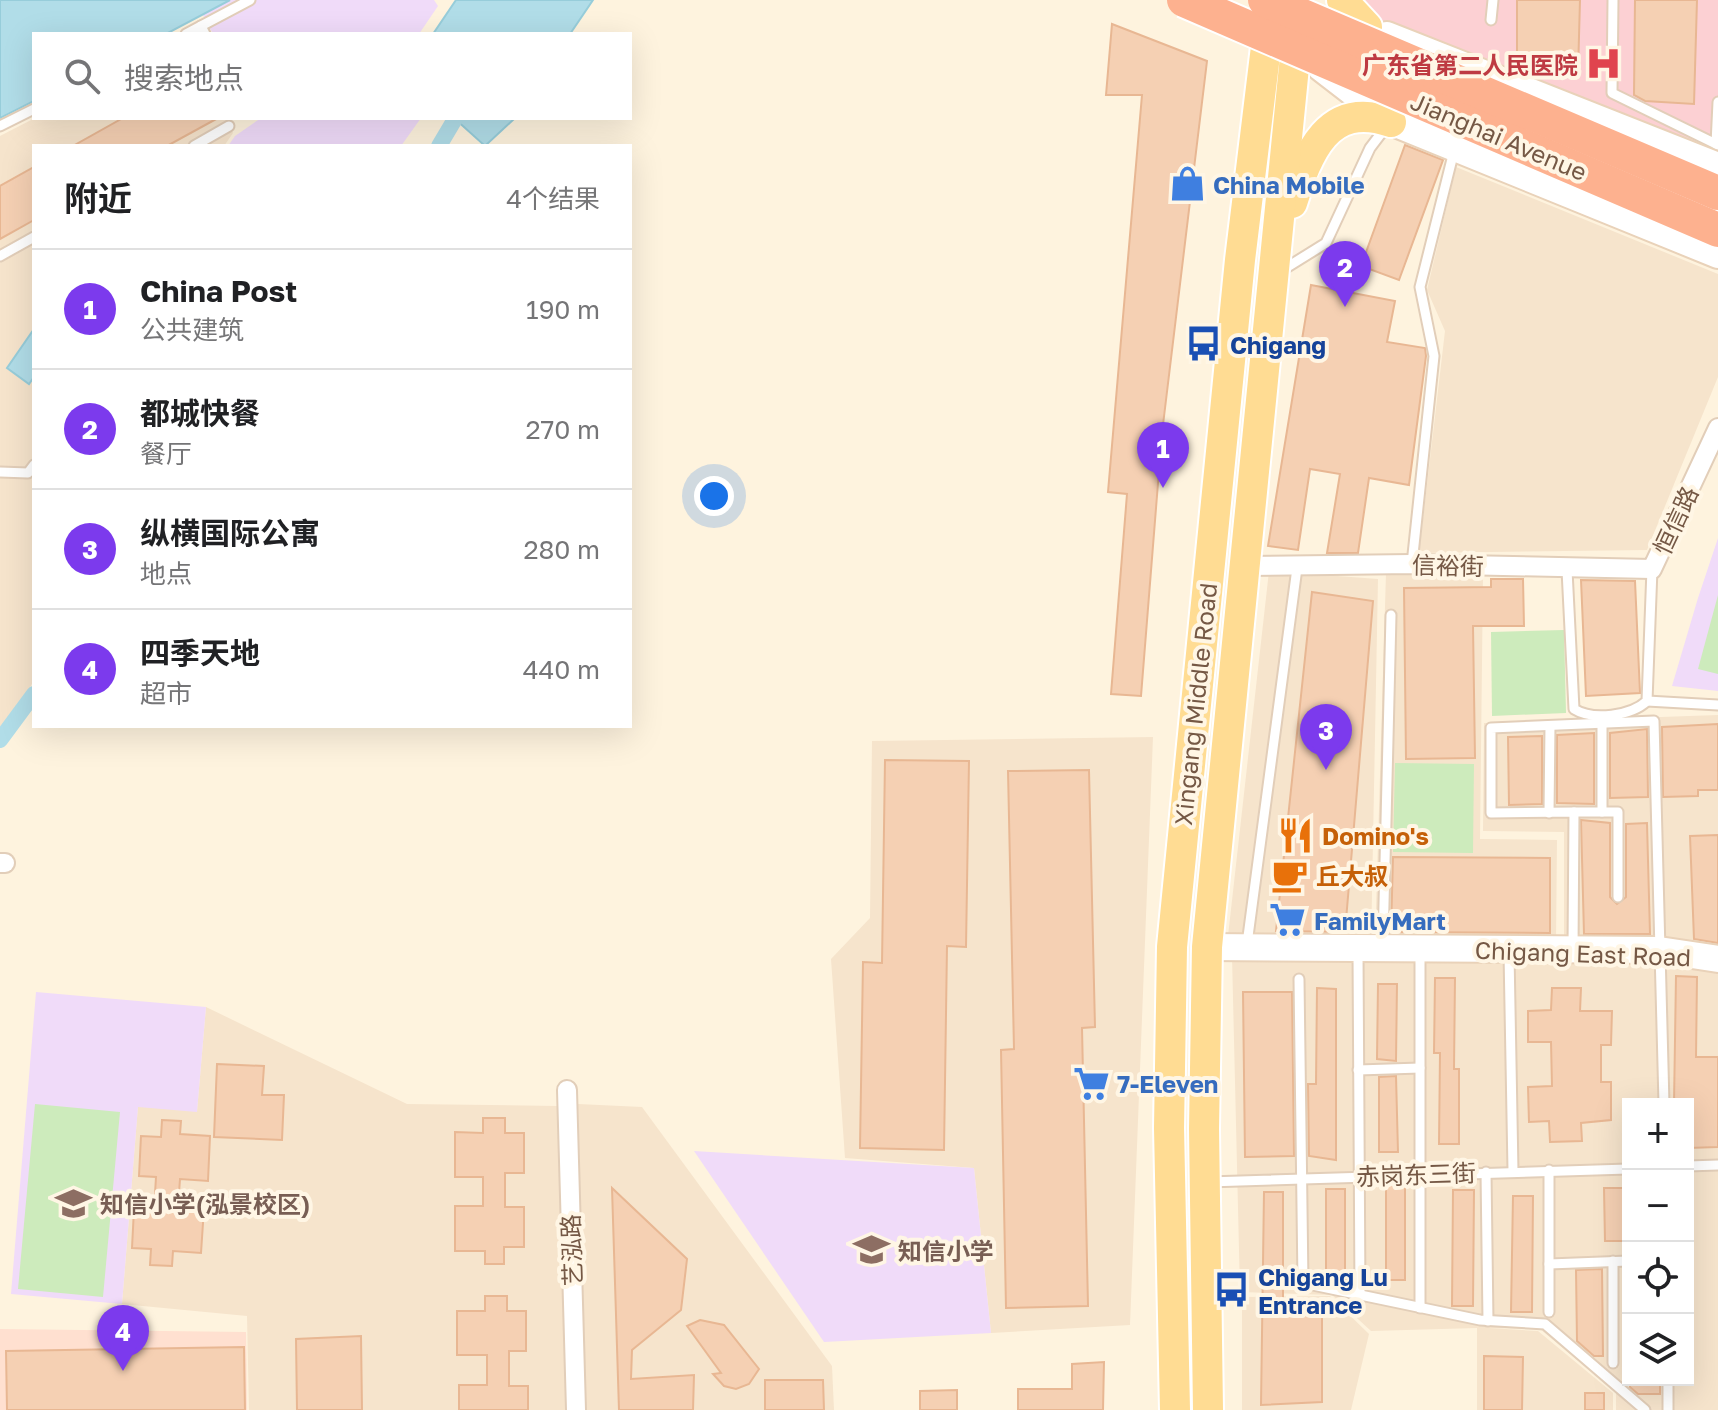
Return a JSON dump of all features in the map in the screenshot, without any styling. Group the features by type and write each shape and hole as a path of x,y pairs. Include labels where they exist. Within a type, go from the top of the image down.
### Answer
{"highway":[{"path":"1184,0 1283,19"},
{"name":"Jianghai Avenue","path":"1283,19 1717,162"},
{"name":"Jianghai Avenue","path":"1283,19 1703,236"}],"main road":[{"path":"1342,0 1367,27"},
{"name":"Xingang Middle Road","path":"1175,1410 1169,1128 1172,947 1254,136 1283,19"},
{"name":"Xingang Middle Road","path":"1208,1410 1205,1183 1207,947 1286,140 1283,19"},
{"path":"1274,275 1302,173 1323,134 1336,124 1362,116 1391,122"},
{"path":"1254,136 1286,140"},
{"path":"1178,883 1212,886"},
{"path":"1172,947 1207,947"}],"street":[{"path":"1283,19 1367,27 1717,162"},
{"path":"1283,19 1391,122 1575,197 1703,236"},
{"path":"1575,197 1600,191 1611,181 1616,170 1615,148 1602,118"},
{"path":"1717,162 1700,169 1682,185 1679,203 1718,255"},
{"name":"恒信路","path":"1652,569 1718,428"},
{"name":"信裕街","path":"1243,566 1297,568 1412,564 1567,570 1652,569"},
{"name":"Chigang East Road","path":"1207,947 1659,950 1718,959"},
{"name":"艺泓路","path":"567,1090 576,1410"}],"lane":[{"path":"203,30 250,0"},
{"path":"1491,20 1493,0"},
{"path":"1613,0 1612,93 1717,162"},
{"path":"1717,162 1718,102"},
{"path":"0,126 32,110"},
{"path":"1274,275 1305,259 1326,243 1370,148 1391,122"},
{"path":"198,144 229,126"},
{"path":"1412,564 1434,356 1420,287 1455,148"},
{"path":"0,256 32,238"},
{"path":"0,472 28,473 32,468"},
{"path":"1247,947 1297,568"},
{"path":"1567,570 1574,709 1606,715 1640,708 1647,701 1652,569"},
{"path":"1360,1295 1358,1070 1370,948 1391,615"},
{"path":"1647,701 1718,705"},
{"path":"1618,897 1618,812 1491,813 1491,728 1654,721 1660,858 1659,950 1664,1098"},
{"path":"1602,723 1602,812"},
{"path":"1549,813 1550,726"},
{"path":"1573,950 1574,812"},
{"path":"1420,949 1420,1308"},
{"path":"1509,949 1513,1171"},
{"path":"1299,979 1303,1283 1488,1321 1545,1324 1645,1410"},
{"path":"1358,1070 1420,1068"},
{"path":"1694,1166 1718,1165"},
{"name":"赤岗东三街","path":"1205,1183 1421,1173 1622,1169"},
{"path":"1549,1170 1549,1312"},
{"path":"1486,1172 1488,1321"},
{"path":"1613,1261 1613,1363"},
{"path":"1549,1264 1622,1261"},
{"path":"1668,1386 1668,1410"}],"shaded area":[{"path":"231,0 434,0 438,6 420,32 212,32 203,15"},
{"name":"广东省第二人民医院","path":"1358,0 1718,0 1718,153 1383,22"},
{"path":"32,120 226,120 233,133 225,144 32,144 32,684 0,731 0,136"},
{"path":"258,120 420,120 402,144 229,144 235,136"},
{"path":"1456,167 1718,274 1718,377 1647,550 1419,553 1445,331 1427,290"},
{"path":"1718,538 1718,691 1672,686 1698,598"},
{"path":"1269,571 1378,579 1371,946 1227,945"},
{"path":"1386,573 1483,574 1480,839 1557,840 1556,941 1375,943"},
{"path":"1718,715 1718,957 1564,947 1564,832 1483,831 1484,723"},
{"path":"1153,737 1130,1325 991,1333 974,1168 845,1158 831,959 870,918 872,741"},
{"path":"1232,956 1508,957 1513,1169 1622,1166 1622,1386 1694,1386 1694,1098 1622,1098 1622,1165 1515,1168 1511,957 1718,962 1718,1410 1616,1410 1616,1392 1540,1329 1488,1328 1538,1331 1613,1393 1613,1410 1477,1410 1477,1328 1371,1331 1332,1295 1240,1292"},
{"name":"知信小学(泓景校区)","path":"36,992 206,1007 197,1112 138,1107 122,1304 11,1294"},
{"path":"206,1007 407,1104 557,1106 567,1410 249,1410 247,1316 122,1304 138,1106 197,1111"},
{"path":"578,1104 642,1107 832,1366 834,1410 585,1410"},
{"name":"知信小学","path":"694,1151 974,1168 991,1333 824,1342"},
{"path":"1330,1296 1369,1334 1351,1410 1242,1410 1242,1297"},
{"path":"0,1329 246,1332 247,1410 0,1410"}],"green space":[{"path":"1718,595 1718,674 1698,669"},
{"path":"1564,630 1566,713 1492,716 1491,632"},
{"path":"1395,763 1474,764 1473,853 1393,852"},
{"path":"35,1104 120,1112 103,1297 18,1289"}],"water":[{"path":"0,0 230,0 170,32 32,32 32,102 0,118"},
{"path":"456,0 593,0 571,32 434,32"},
{"path":"456,120 513,120 487,144 483,144"},
{"path":"32,332 32,380 29,384 7,368"}],"building":[{"path":"1517,0 1580,0 1578,73 1517,66"},
{"path":"1635,0 1697,0 1694,104 1645,101 1634,95"},
{"path":"1112,24 1207,61 1162,433 1141,696 1111,694 1127,494 1108,492 1142,95 1106,95"},
{"path":"119,120 214,120 171,144 77,144"},
{"path":"1405,145 1443,160 1399,280 1361,266"},
{"path":"32,168 32,221 0,239 0,186"},
{"path":"1311,285 1395,301 1387,342 1425,348 1409,485 1369,478 1358,553 1327,553 1340,474 1310,469 1298,550 1268,546"},
{"path":"1491,579 1523,579 1524,626 1473,626 1475,758 1406,759 1404,588 1491,587"},
{"path":"1581,580 1635,581 1640,693 1586,696"},
{"path":"1312,592 1373,601 1345,932 1276,931"},
{"path":"1718,724 1718,790 1698,790 1698,796 1663,797 1662,727"},
{"path":"1647,729 1648,797 1610,798 1610,733"},
{"path":"1594,733 1594,804 1557,803 1557,735"},
{"path":"1542,736 1542,804 1509,805 1508,737"},
{"path":"885,760 969,761 966,947 947,946 944,1150 860,1148 863,962 882,963"},
{"path":"1089,770 1095,1027 1082,1028 1088,1306 1006,1308 1001,1050 1014,1049 1008,771"},
{"path":"1581,820 1610,823 1610,897 1617,904 1626,897 1626,824 1647,823 1650,934 1584,934"},
{"path":"1718,835 1718,943 1694,939 1690,836"},
{"path":"1393,857 1550,858 1550,933 1391,932"},
{"path":"1676,976 1697,977 1696,1057 1718,1057 1718,1147 1694,1148 1694,1098 1674,1098"},
{"path":"1435,978 1455,978 1454,1069 1459,1069 1459,1144 1439,1144 1440,1053 1434,1053"},
{"path":"1378,984 1397,984 1396,1061 1377,1059"},
{"path":"1317,988 1336,989 1336,1160 1309,1156 1308,1084 1316,1084"},
{"path":"1552,988 1581,988 1580,1011 1612,1011 1611,1045 1601,1045 1601,1082 1611,1082 1611,1120 1581,1123 1582,1141 1550,1142 1549,1121 1529,1122 1528,1087 1552,1086 1551,1042 1528,1042 1528,1011 1551,1010"},
{"path":"1243,992 1292,992 1294,1156 1245,1157"},
{"path":"217,1064 264,1066 262,1095 284,1095 282,1140 214,1137"},
{"path":"1396,1076 1398,1152 1379,1152 1379,1077"},
{"path":"483,1118 505,1118 505,1133 524,1133 524,1173 505,1173 505,1207 524,1207 524,1247 504,1247 504,1264 485,1264 485,1251 455,1251 455,1206 483,1206 483,1177 455,1177 455,1132 483,1133"},
{"path":"162,1120 181,1121 180,1134 210,1136 208,1181 180,1179 178,1207 204,1208 201,1253 173,1251 172,1266 150,1265 151,1249 132,1248 134,1209 154,1210 156,1177 139,1176 141,1136 161,1137"},
{"path":"1405,1183 1405,1280 1386,1280 1386,1184"},
{"path":"612,1188 687,1259 681,1310 632,1350 631,1379 694,1375 693,1410 619,1410"},
{"path":"1604,1188 1622,1188 1622,1241 1605,1241"},
{"path":"1326,1189 1345,1189 1345,1284 1326,1280"},
{"path":"1453,1190 1474,1190 1473,1306 1452,1306"},
{"path":"1264,1192 1283,1192 1283,1305 1322,1305 1322,1402 1261,1405"},
{"path":"1513,1196 1533,1196 1532,1312 1511,1312"},
{"path":"1602,1269 1603,1356 1594,1356 1577,1341 1576,1270"},
{"path":"485,1296 507,1296 507,1311 526,1311 526,1351 509,1351 509,1386 528,1386 528,1410 459,1410 459,1385 487,1385 487,1355 457,1355 457,1311 485,1311"},
{"path":"700,1320 724,1325 759,1369 749,1384 736,1389 724,1386 713,1374 721,1373 687,1326"},
{"path":"361,1336 362,1410 297,1410 296,1339"},
{"path":"244,1347 245,1410 7,1410 6,1351"},
{"path":"1484,1356 1523,1357 1522,1410 1484,1410"},
{"path":"1104,1362 1103,1410 1018,1410 1018,1389 1072,1389 1072,1364"},
{"path":"765,1380 823,1380 824,1410 765,1410"},
{"path":"1660,1386 1660,1394 1638,1394 1630,1387"},
{"path":"957,1390 957,1410 920,1410 920,1391"},
{"path":"1585,1393 1604,1393 1604,1410 1585,1410"}],"waterway":[{"path":"440,144 454,120"},
{"path":"0,740 32,697"}],"place":[{"name":"广东省第二人民医院","path":"1604,64"},
{"name":"China Mobile","path":"1187,184"},
{"name":"都城快餐","path":"1345,307"},
{"name":"Chigang","path":"1204,344"},
{"name":"China Post","path":"1163,488"},
{"name":"纵横国际公寓","path":"1326,770"},
{"name":"Domino's","path":"1296,835"},
{"name":"丘大叔","path":"1290,875"},
{"name":"FamilyMart","path":"1288,920"},
{"name":"7-Eleven","path":"1091,1083"},
{"name":"知信小学(泓景校区)","path":"74,1203"},
{"name":"知信小学","path":"872,1250"},
{"name":"Chigang Lu Entrance","path":"1232,1290"},
{"name":"四季天地","path":"123,1371"}]}
